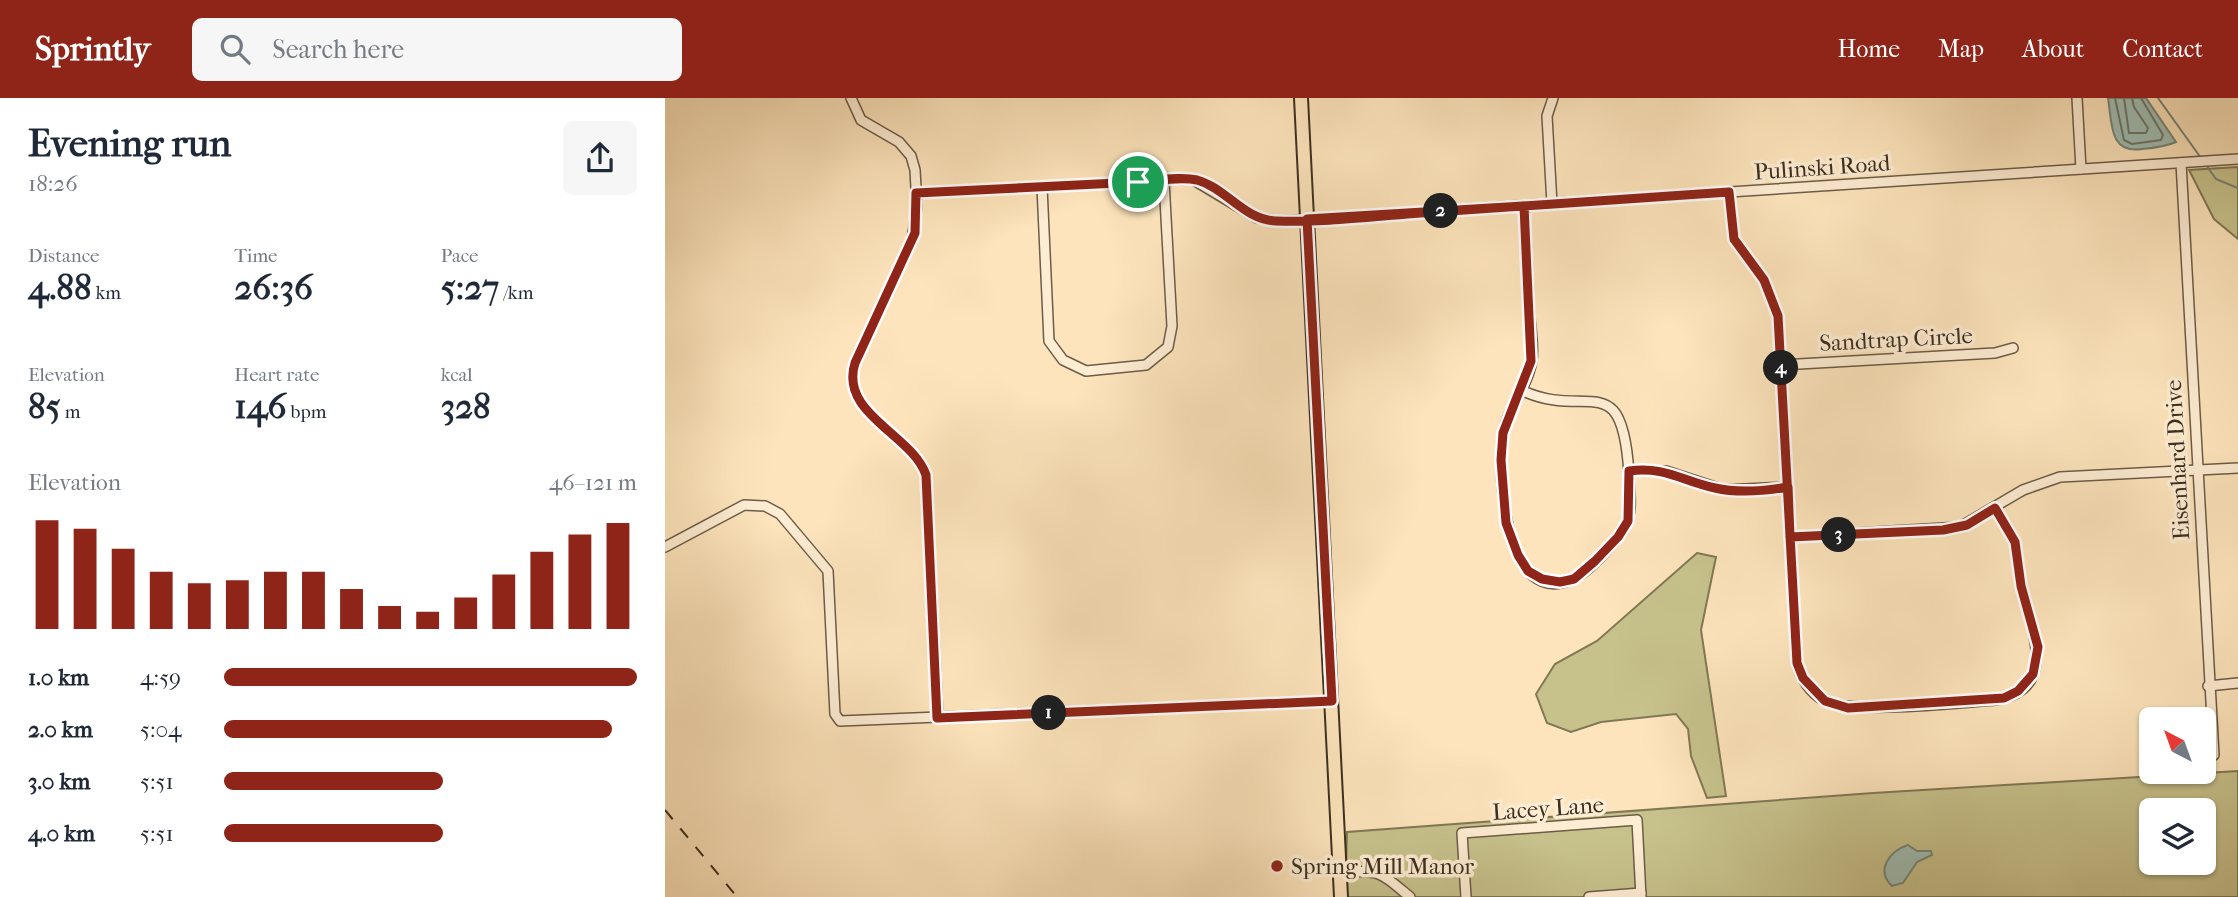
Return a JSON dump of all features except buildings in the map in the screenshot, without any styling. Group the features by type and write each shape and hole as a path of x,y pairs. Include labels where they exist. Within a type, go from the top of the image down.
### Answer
{"main road":[{"path":"1301,98 1341,897"}],"street":[{"path":"851,98 861,120 899,142 911,156 916,193 915,233 855,363 853,382 864,406 917,458 926,475 937,718"},
{"path":"1552,204 1548,116 1553,98"},
{"path":"2077,98 2081,169"},
{"name":"Pulinski Road","path":"916,193 1164,181 1201,182 1264,220 1307,219 2238,159"},
{"name":"Eisenhard Drive","path":"2181,163 2210,707"},
{"path":"1042,187 1049,341 1063,360 1086,370 1146,365 1159,357 1170,341 1170,272 1164,181"},
{"path":"1729,192 1734,239 1764,280 1774,300 1781,365 1798,668 1805,683 1820,698 1848,708 2004,698 2018,691 2033,674 2038,647 2021,586 2015,542 1995,508"},
{"path":"1521,390 1553,401 1595,401 1613,410 1624,425 1630,515 1618,537 1574,579 1554,582 1534,575 1518,555 1506,523 1501,440 1532,356 1524,206"},
{"name":"Sandtrap Circle","path":"1781,365 1995,353 2013,348"},
{"path":"1790,537 1943,530 1967,525 2023,490 2048,479 2238,468"},
{"path":"1629,471 1666,471 1724,490 1788,487"},
{"path":"665,547 744,505 765,506 780,514 828,571 835,714 840,721 1332,701"},
{"path":"2208,686 2238,683"},
{"name":"Lacey Lane","path":"1466,897 1462,833 1637,820 1641,895"},
{"path":"1340,873 1367,869 1380,872 1410,897"},
{"path":"1589,897 1641,895"}],"shaded area":[{"path":"2238,167 2238,239 2214,219 2189,170"},
{"path":"1697,553 1716,557 1701,630 1726,796 1707,798 1691,756 1688,729 1676,714 1601,722 1571,732 1547,723 1536,694 1555,664 1597,641"},
{"path":"2238,771 2238,897 1345,897 1347,832 1873,793 2139,777 2139,784 2216,784 2216,772"}],"water":[{"path":"2108,98 2146,98 2176,142 2146,149 2123,147 2114,135"},
{"path":"1908,845 1917,851 1931,851 1932,855 1917,862 1903,883 1892,886 1885,874 1887,862 1891,856"}],"waterway":[{"path":"2158,98 2201,158"},
{"path":"2206,165 2216,179 2238,188"}],"railway":[{"path":"665,810 737,897"}],"place":[{"name":"Spring Mill Manor","path":"1277,866"}],"route":[{"path":"1138,182 916,193 915,233 855,363 853,382 859,400 917,458 926,475 937,718 1332,701 1307,219 1331,219 1524,206 1531,361 1503,433 1501,460 1506,523 1518,555 1528,571 1548,581 1568,581 1579,576 1595,561 1625,528 1630,515 1629,471 1634,470 1673,472 1712,488 1724,490 1788,487 1790,537 1943,530 1967,525 1995,508 2015,542 2021,586 2038,647 2037,664 2033,674 2027,684 2004,698 1848,708 1825,701 1805,683 1797,663 1790,537 1788,487 1784,426 1780,337 1778,316 1764,280 1734,239 1729,192 1307,219 1281,222 1257,218 1196,180 1138,182"}]}
